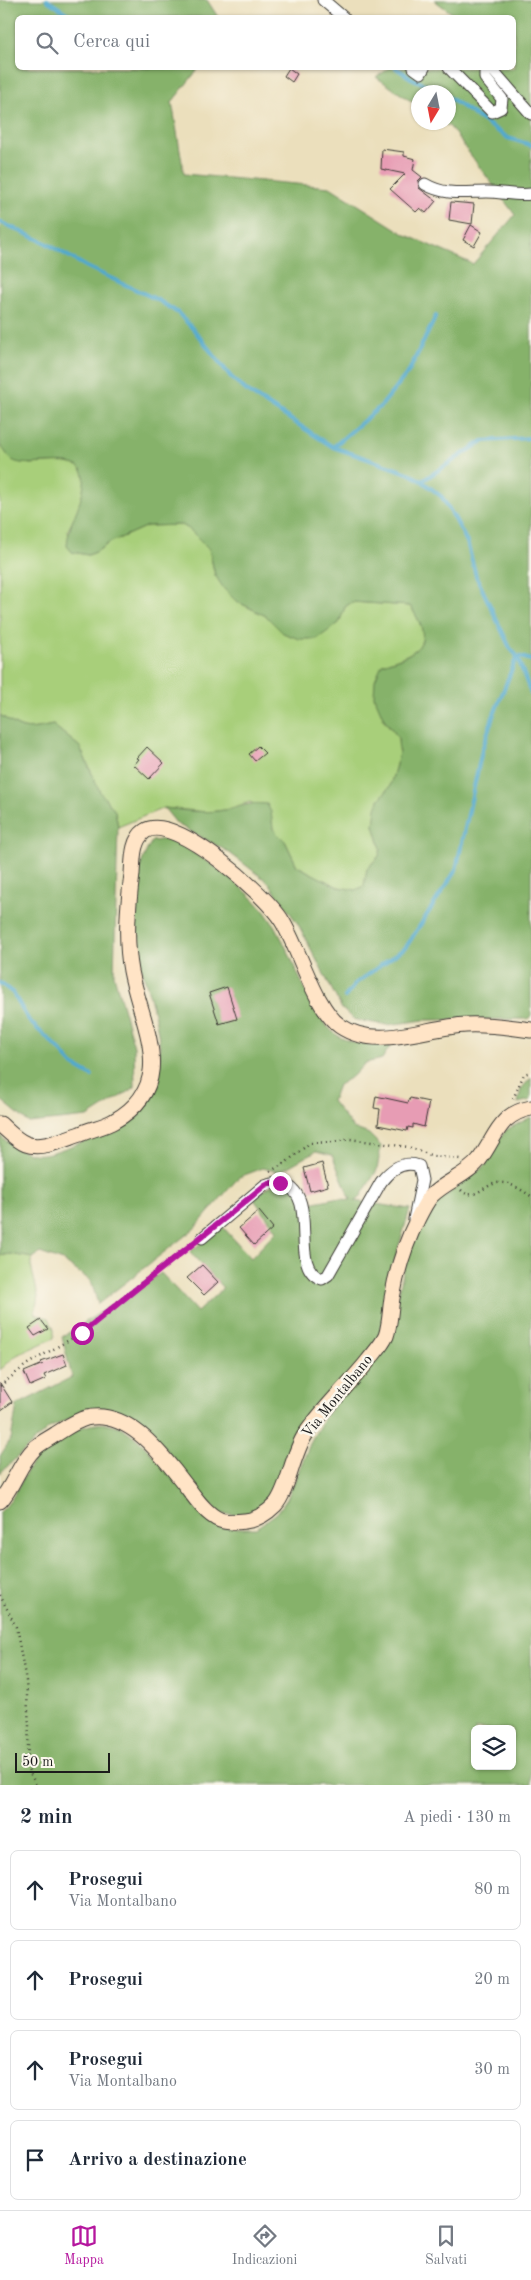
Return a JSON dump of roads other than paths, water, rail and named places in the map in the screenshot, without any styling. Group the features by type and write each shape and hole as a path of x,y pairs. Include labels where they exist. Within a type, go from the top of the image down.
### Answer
{"street":[{"path":"323,0 340,15"},
{"path":"451,70 492,112 496,112 501,108 502,98 485,78 485,70"},
{"path":"492,70 531,114"},
{"path":"425,184 436,191 459,194 487,192 531,194"},
{"path":"0,1124 25,1144 34,1146 56,1142 113,1122 132,1108 148,1086 153,1069 151,1043 132,974 126,921 134,851 138,839 143,832 151,828 159,827 190,839 245,882 270,905 282,921 325,1010 339,1026 362,1037 378,1039 466,1025 531,1030"},
{"name":"Via Montalbano","path":"0,1501 10,1490 28,1456 36,1447 70,1425 86,1418 99,1417 114,1420 138,1434 160,1453 203,1506 219,1520 235,1522 252,1520 260,1516 276,1504 305,1434 325,1408 352,1381 382,1343 387,1330 400,1260 411,1232 430,1196 466,1173 480,1158 497,1128 506,1120 516,1113 531,1108"},
{"name":"Via Montalbano","path":"202,1238 269,1183 280,1183 290,1187 301,1202 308,1264 316,1276 322,1279 328,1274 381,1182 393,1169 403,1164 413,1163 419,1166 422,1174 411,1232"}],"waterway":[{"path":"47,0 70,15"},
{"path":"399,70 426,85"},
{"path":"456,102 508,138 531,145"},
{"path":"0,222 46,243 87,267 158,300 178,313 231,377 248,392 333,447 408,473 422,481 442,497 467,542 476,576 510,648 517,656 531,694"},
{"path":"333,447 382,405 409,371 436,316"},
{"path":"422,481 483,441 531,438"},
{"path":"517,656 531,660"},
{"path":"345,997 356,983 406,947 456,870 482,750 517,656"},
{"path":"0,983 13,993 29,1021 73,1065 92,1076"}]}
